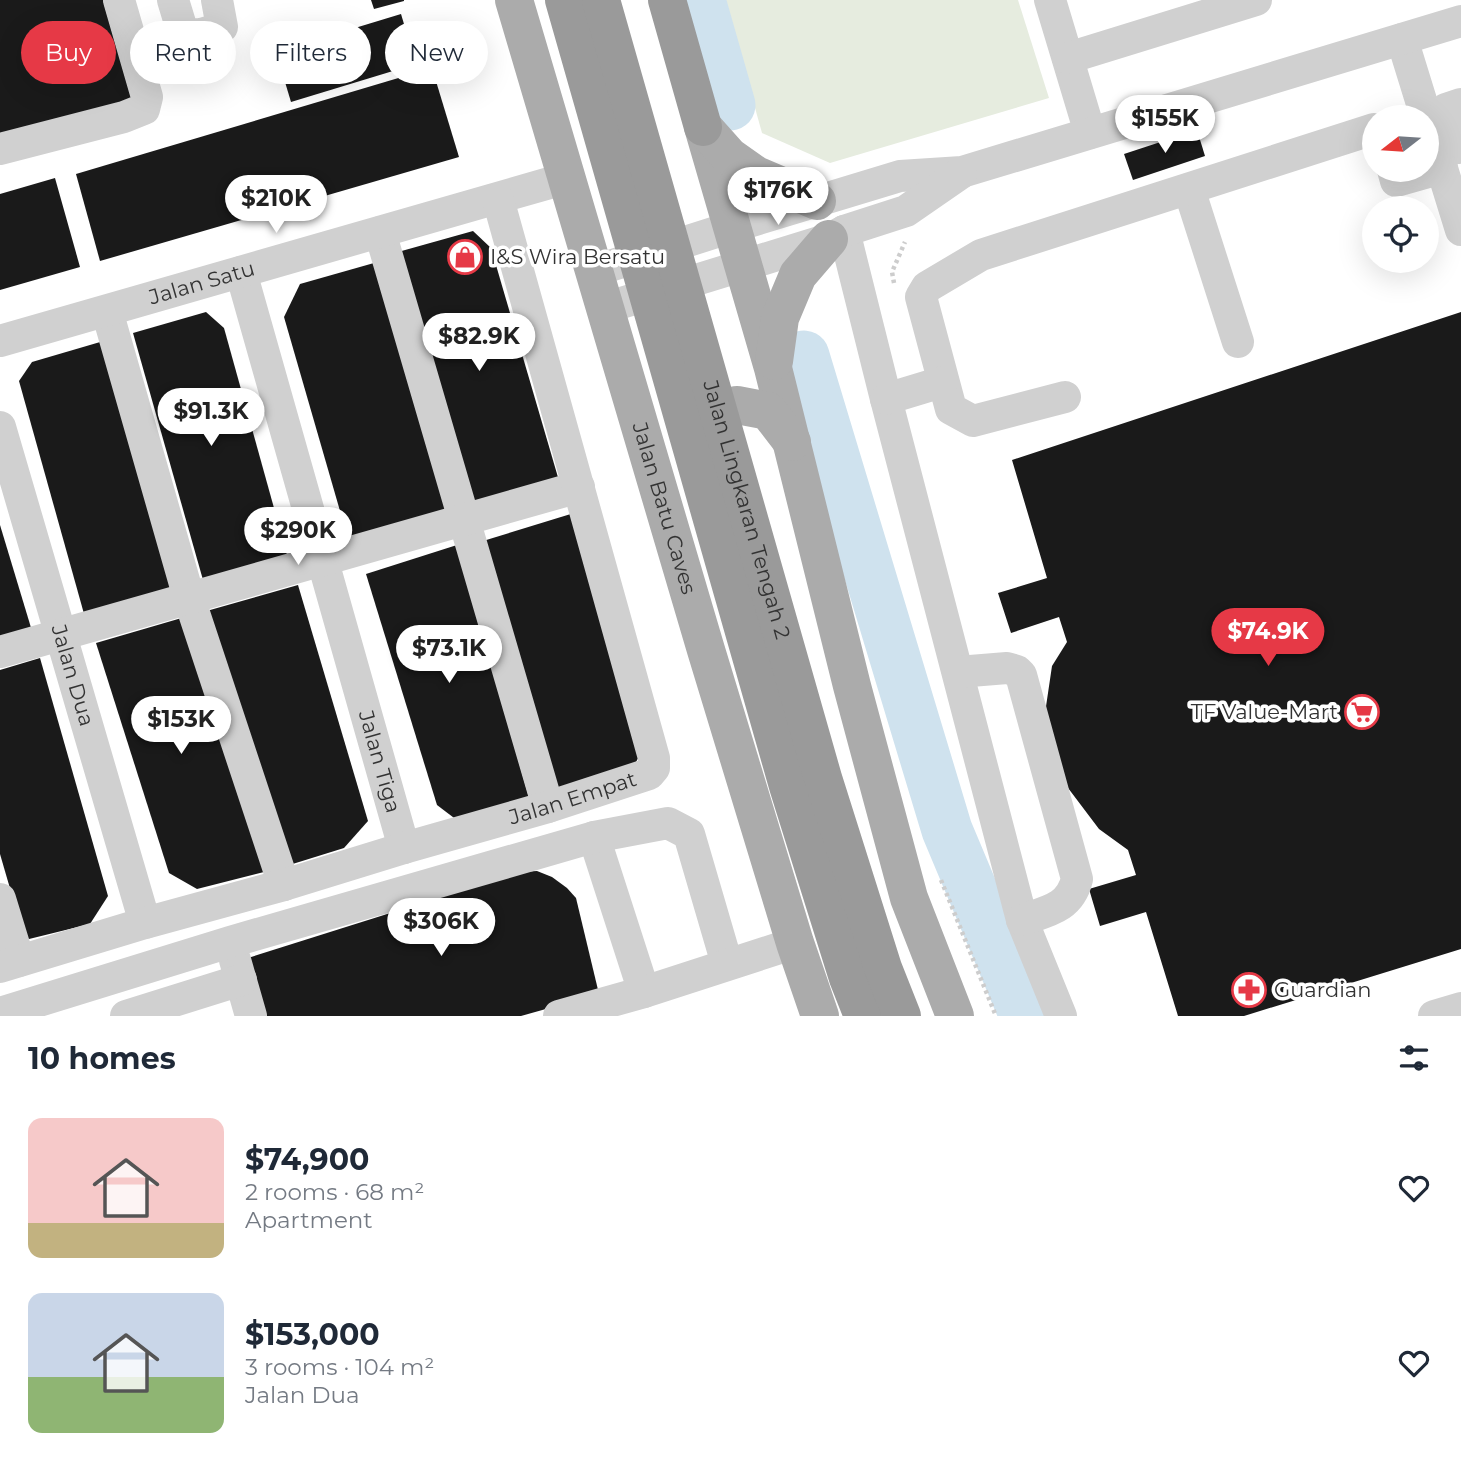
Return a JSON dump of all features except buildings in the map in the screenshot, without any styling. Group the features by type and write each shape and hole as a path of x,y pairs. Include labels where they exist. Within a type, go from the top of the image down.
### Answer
{"highway":[{"name":"Jalan Lingkaran Tengah 2","path":"564,0 788,786 848,978 863,1016"},
{"name":"Jalan Lingkaran Tengah 2","path":"601,0 823,778 883,968 902,1016"},
{"path":"667,0 703,127"}],"main road":[{"name":"Jalan Batu Caves","path":"514,0 795,943 820,1016"},
{"path":"703,127 729,156 756,174 817,201"},
{"path":"703,127 773,368 909,898 955,1016"},
{"path":"773,368 780,318 798,275 836,235"},
{"path":"659,491 660,463 670,445 687,424 711,410 737,405 768,411 792,442"}],"street":[{"path":"0,149 124,117 144,108 147,97 119,0"},
{"path":"173,0 183,33 194,35 209,33 222,27 217,0"},
{"path":"1051,0 1090,133"},
{"path":"1068,58 1256,0"},
{"path":"594,271 900,176 962,172 1461,21"},
{"path":"1402,39 1452,162"},
{"path":"1454,106 1452,162 1461,230"},
{"path":"1065,397 973,421 951,409 921,297 927,287 981,255 1362,133"},
{"path":"605,309 906,211 962,172"},
{"name":"Jalan Satu","path":"0,341 567,178"},
{"path":"1188,190 1238,342"},
{"name":"Jalan Empat","path":"9,964 548,807 649,774 654,768 654,758 498,198"},
{"path":"380,232 548,807"},
{"path":"836,235 886,399 1022,920 1061,1016"},
{"name":"Jalan Tiga","path":"241,272 404,848"},
{"path":"107,311 189,598 284,885"},
{"path":"886,399 943,382"},
{"name":"Jalan Dua","path":"0,427 145,923"},
{"path":"0,652 579,487"},
{"path":"958,673 1007,668 1021,675 1077,878 1068,899 1058,907 1022,920"},
{"path":"0,1013 230,942 594,837 668,824 689,834 727,964"},
{"path":"594,837 644,992"},
{"path":"0,898 9,964"},
{"path":"230,942 251,1016"},
{"path":"559,1016 644,992 795,943"},
{"path":"126,1016 241,980"},
{"path":"1434,1016 1461,1008"}],"path":[{"path":"895,285 892,272 907,237"},
{"path":"940,877 996,1016"}],"shaded area":[{"path":"725,0 1018,0 1049,98 830,163 762,133"}],"waterway":[{"path":"700,0 730,105"},
{"path":"804,356 947,830 1025,1016"}],"place":[{"name":"I&S Wira Bersatu","path":"465,257"},
{"name":"TF Value-Mart","path":"1362,712"},
{"name":"Guardian","path":"1249,990"}]}
